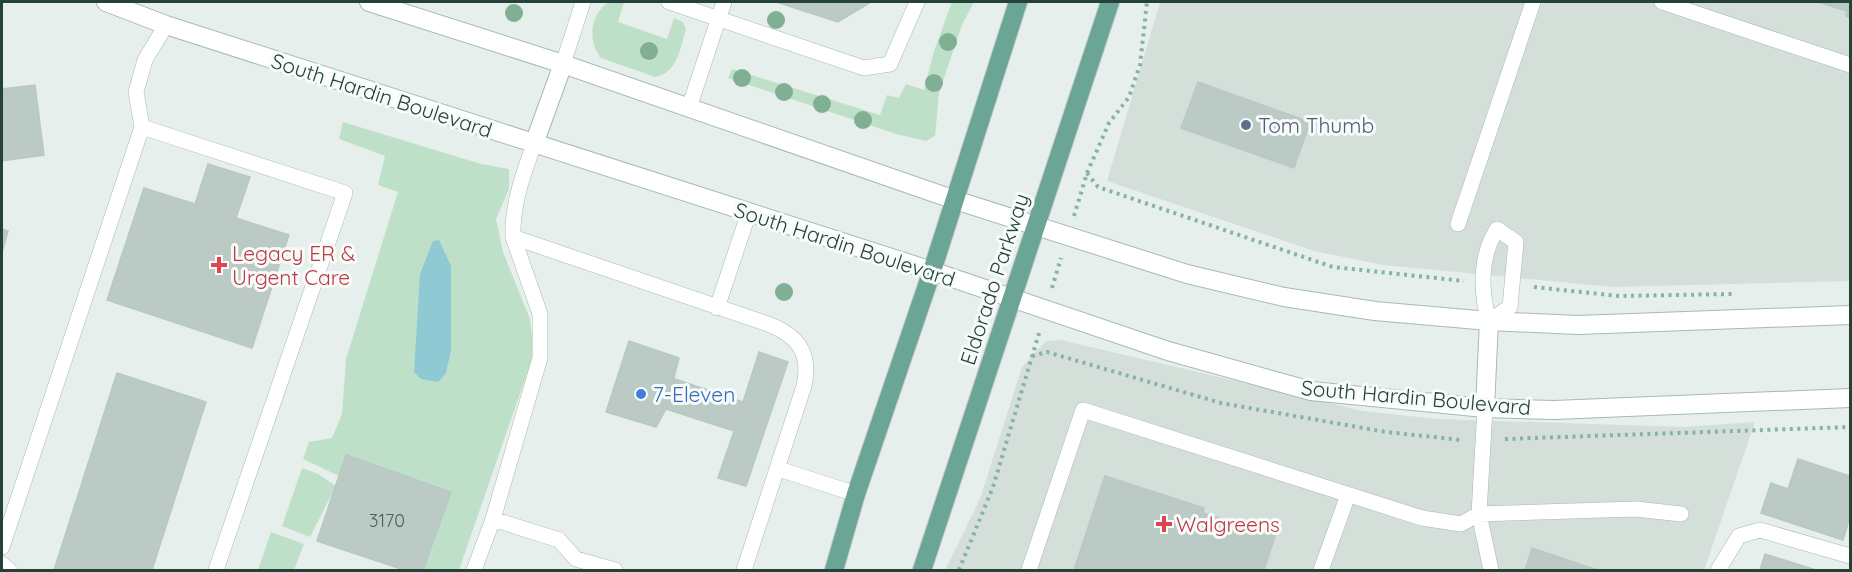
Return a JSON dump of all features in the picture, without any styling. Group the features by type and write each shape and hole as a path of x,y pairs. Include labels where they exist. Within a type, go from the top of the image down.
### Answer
{"main road":[{"name":"South Hardin Boulevard","path":"106,2 166,25 932,271 1168,351 1311,391 1485,408 1554,410 1851,398"},
{"path":"369,2 563,64 1067,237 1188,274 1284,297 1375,311 1489,321 1578,325 1851,315"},
{"path":"834,570 856,494 932,271 1018,2"},
{"name":"Eldorado Parkway","path":"922,570 1010,298 1110,2"},
{"path":"534,144 563,64"},
{"path":"1485,408 1489,321"}],"lane":[{"path":"563,64 584,2"},
{"path":"669,2 864,68 890,64 917,2"},
{"path":"689,108 724,2"},
{"path":"1458,224 1533,2"},
{"path":"1662,2 1851,65"},
{"path":"2,547 142,127 136,92 145,60 166,25"},
{"path":"142,127 345,193 216,570"},
{"path":"474,570 493,519 540,358 542,341 537,301 513,237 514,209 534,144"},
{"path":"717,308 748,212"},
{"path":"1497,229 1516,242 1510,307 1489,321 1482,298 1487,245 1497,229"},
{"path":"513,237 778,328 787,333 803,352 807,364 804,387 744,570"},
{"path":"1485,408 1479,514 1491,570"},
{"path":"1029,570 1083,410 1422,519 1461,524 1479,514 1636,509 1681,514"},
{"path":"779,469 856,494"},
{"path":"1321,570 1348,495"},
{"path":"493,519 560,540 574,565 615,570"},
{"path":"1718,570 1739,536 1760,530 1851,556"},
{"path":"2,564 9,570"}],"path":[{"path":"959,570 993,487 1087,173 1109,123 1129,97 1140,65 1147,2"}],"shaded area":[{"path":"1160,2 1850,2 1850,281 1613,287 1384,265 1314,251 1107,181"},
{"path":"1061,340 1363,411 1437,419 1684,427 1755,422 1704,570 945,570 980,499 1022,367 1046,341"}],"green space":[{"path":"609,2 624,2 618,22 667,39 674,18 683,22 686,29 677,59 663,75 655,77 601,58 592,36 594,21 598,13"},
{"path":"952,2 974,2 962,25 939,93 935,136 926,141 896,134 728,78 732,69 880,115 887,95 899,98 906,84 924,90 934,51"},
{"path":"343,122 481,164 509,169 509,189 496,219 503,252 530,319 534,353 459,570 423,570 451,491 347,456 339,476 303,459 309,442 332,438 342,414 346,359 398,192 378,185 385,156 339,139"},
{"path":"302,468 318,474 336,486 310,537 282,526"},
{"path":"271,532 304,544 294,570 258,570"}],"water":[{"path":"439,240 451,266 451,350 446,373 438,382 421,379 414,372 420,274 433,241"}],"building":[{"path":"776,2 871,2 838,22"},
{"path":"1818,2 1850,2 1850,18 1846,16 1847,11"},
{"name":"Tom Thumb","path":"1198,82 1310,122 1294,168 1181,128"},
{"path":"35,85 44,155 2,161 2,89"},
{"path":"208,164 250,177 236,218 289,235 252,348 107,300 144,188 195,204"},
{"path":"2,229 8,231 2,253"},
{"name":"7-Eleven","path":"629,341 679,358 666,409 656,427 606,412"},
{"name":"7-Eleven","path":"759,352 788,362 746,486 718,478 734,431 666,409 675,379 743,402"},
{"path":"117,373 206,402 152,570 54,570"},
{"path":"346,455 451,492 423,570 404,570 317,541"},
{"path":"1798,459 1850,476 1850,517 1843,540 1761,513 1771,483 1788,489"},
{"name":"Walgreens","path":"1105,476 1204,508 1203,513 1275,536 1264,570 1074,570"},
{"path":"1532,548 1588,567 1599,570 1525,570"},
{"path":"1765,554 1816,570 1760,570"}],"place":[{"name":"Tom Thumb","path":"1246,125"},
{"name":"Legacy ER & Urgent Care","path":"219,265"},
{"name":"7-Eleven","path":"641,394"},
{"name":"Walgreens","path":"1164,524"}]}
